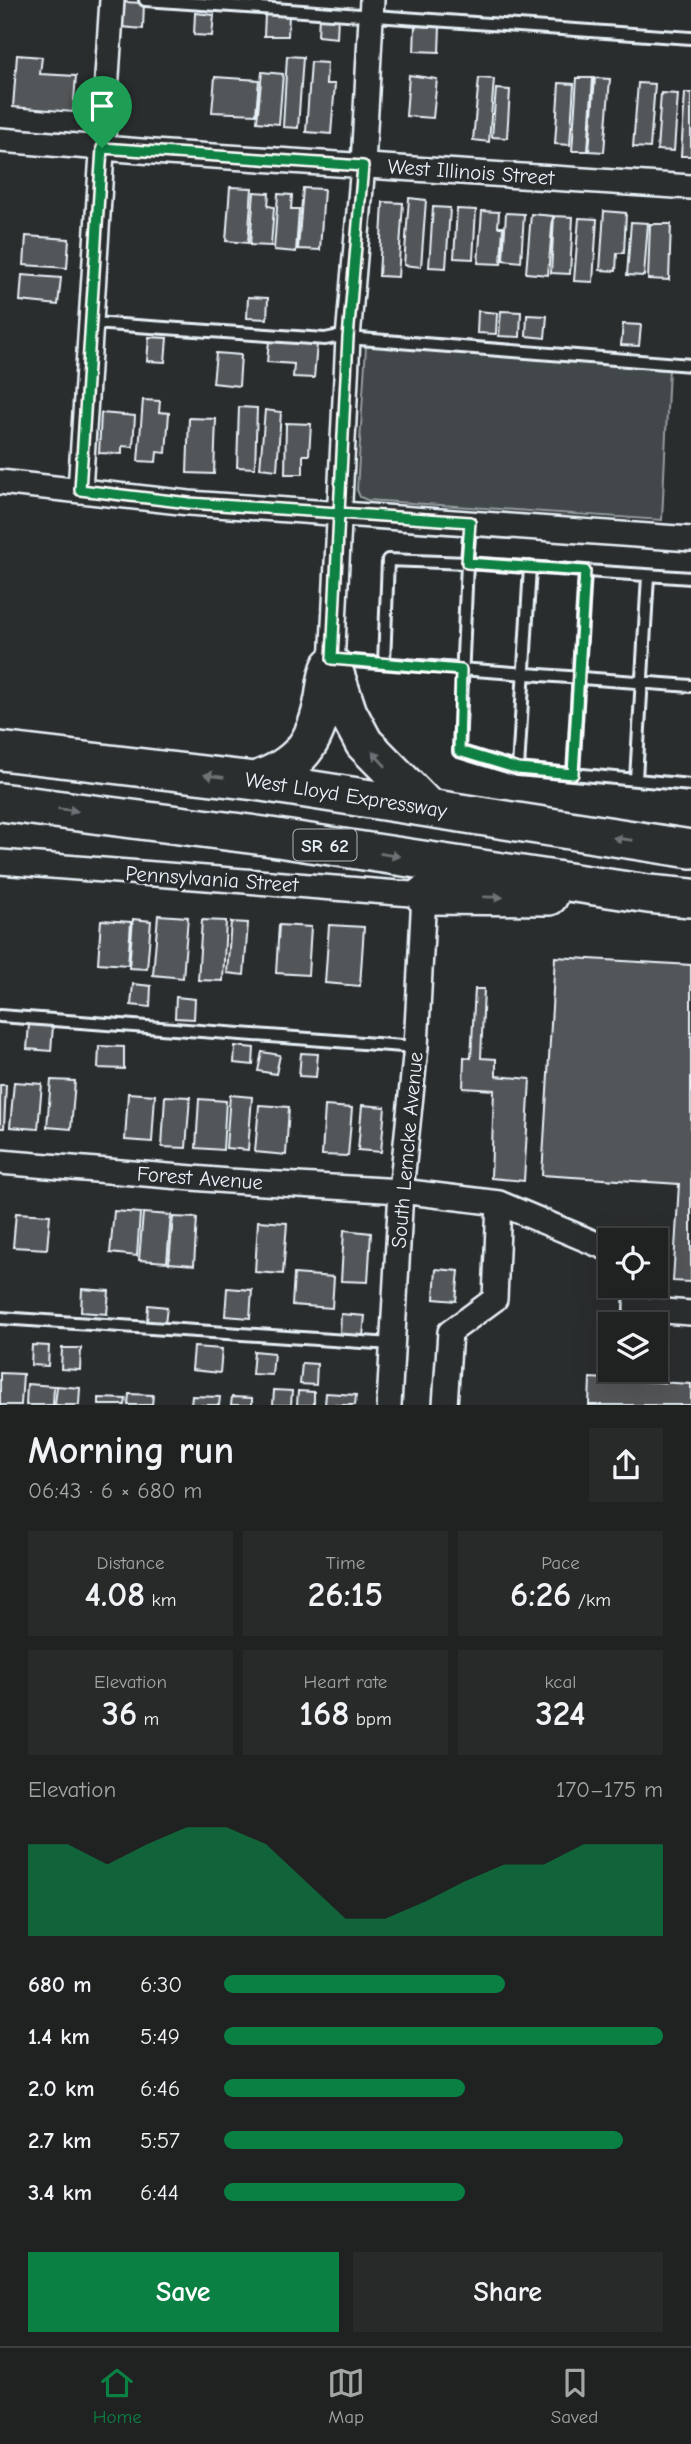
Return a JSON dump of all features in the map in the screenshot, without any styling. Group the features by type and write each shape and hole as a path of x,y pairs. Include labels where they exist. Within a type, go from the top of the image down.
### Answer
{"highway":[{"path":"255,781 273,775 291,764 307,747 316,730 326,677 332,662"},
{"path":"332,662 348,713 364,743 427,807"},
{"name":"West Lloyd Expressway","path":"0,751 255,781 691,849"},
{"name":"SR 62","path":"0,802 264,836 648,894 691,898"},
{"path":"424,895 500,897 648,894"}],"street":[{"path":"80,490 112,0"},
{"path":"332,662 348,338 363,166 372,7"},
{"name":"West Illinois Street","path":"0,140 691,187"},
{"path":"0,482 189,503 691,539"},
{"name":"Pennsylvania Street","path":"0,862 424,895"},
{"name":"South Lemcke Avenue","path":"389,1405 401,1191 416,1047 424,895"},
{"name":"Forest Avenue","path":"0,1162 229,1181 401,1191 499,1203 598,1245"},
{"path":"445,1405 450,1332 495,1299 499,1203"},
{"path":"636,1298 636,1309 691,1313"}],"lane":[{"path":"145,0 372,7 446,22 691,38"},
{"path":"92,323 325,339 348,338 691,365"},
{"path":"470,522 459,751 518,769 691,785"},
{"path":"384,663 388,560 691,578"},
{"path":"518,769 530,567"},
{"path":"573,774 585,571"},
{"path":"636,779 648,576"},
{"path":"332,662 384,663 691,686"},
{"path":"0,1016 416,1047"},
{"path":"0,1318 392,1344"}],"shaded area":[{"path":"366,346 669,368 662,520 367,500 360,497 357,490"}],"building":[{"path":"123,2 144,3 143,29 121,27"},
{"path":"195,13 214,15 212,36 194,35"},
{"path":"265,14 289,15 288,36 264,36"},
{"path":"319,15 338,16 337,38 318,36"},
{"path":"415,26 440,27 439,52 414,51"},
{"path":"17,55 42,57 40,74 76,76 73,112 13,107"},
{"path":"287,56 303,57 298,128 283,127"},
{"path":"311,62 327,63 326,84 335,84 331,134 306,132"},
{"path":"262,72 283,74 279,124 257,122"},
{"path":"409,75 437,79 433,118 406,116"},
{"path":"215,77 259,80 256,114 212,112"},
{"path":"479,78 494,79 489,142 473,140"},
{"path":"577,78 593,78 588,151 572,151"},
{"path":"595,78 610,79 604,152 589,151"},
{"path":"559,83 574,84 570,145 555,144"},
{"path":"638,83 655,84 650,148 633,147"},
{"path":"496,89 510,90 507,138 492,137"},
{"path":"661,93 678,94 674,151 657,150"},
{"path":"685,93 691,93 691,156 681,156"},
{"path":"230,187 252,188 248,243 226,241"},
{"path":"303,188 324,189 320,250 298,249"},
{"path":"254,192 269,193 268,206 274,207 271,246 250,245"},
{"path":"278,194 292,195 291,209 299,209 296,252 274,250"},
{"path":"409,198 426,200 421,267 404,265"},
{"path":"383,202 403,203 398,277 379,276"},
{"path":"433,207 450,208 446,268 429,267"},
{"path":"457,209 476,210 473,259 454,258"},
{"path":"482,211 499,212 498,227 503,227 501,264 478,263"},
{"path":"604,211 626,213 624,253 617,253 616,271 600,270"},
{"path":"506,213 524,214 521,262 503,260"},
{"path":"531,214 553,216 548,275 526,273"},
{"path":"554,216 573,217 570,274 551,273"},
{"path":"579,218 597,219 593,282 574,281"},
{"path":"631,222 648,223 644,276 627,275"},
{"path":"650,224 671,224 669,280 648,279"},
{"path":"26,236 69,239 67,268 24,265"},
{"path":"22,275 61,278 58,305 20,301"},
{"path":"248,297 268,298 267,319 247,318"},
{"path":"478,311 497,313 496,334 477,333"},
{"path":"501,311 521,312 520,337 499,336"},
{"path":"527,315 547,316 545,338 526,336"},
{"path":"623,324 641,325 639,346 621,345"},
{"path":"149,337 167,338 165,362 147,361"},
{"path":"269,341 317,344 314,378 293,377 294,364 267,362"},
{"path":"216,353 241,355 239,386 213,383"},
{"path":"143,400 160,401 159,412 169,413 166,453 157,452 156,462 138,461"},
{"path":"239,407 257,408 255,468 237,467"},
{"path":"265,410 281,412 277,470 260,468"},
{"path":"101,413 135,416 133,447 122,446 122,454 99,453"},
{"path":"189,418 216,419 214,474 187,473"},
{"path":"286,423 311,424 309,455 303,455 303,474 285,474"},
{"path":"158,915 188,917 183,978 153,975"},
{"path":"133,919 151,921 147,969 129,968"},
{"path":"101,920 131,922 128,965 98,963"},
{"path":"202,920 226,921 223,981 198,980"},
{"path":"231,922 248,923 244,975 227,973"},
{"path":"279,925 311,927 308,975 276,973"},
{"path":"329,925 364,927 360,986 325,983"},
{"path":"555,957 691,965 691,1282 673,1281 679,1184 542,1175"},
{"path":"133,984 151,986 150,1007 131,1005"},
{"path":"475,989 484,989 481,1058 496,1059 496,1076 530,1079 524,1181 491,1178 494,1090 463,1088 464,1057 471,1058"},
{"path":"176,997 195,999 194,1019 175,1018"},
{"path":"29,1024 53,1026 51,1051 27,1049"},
{"path":"99,1046 124,1047 124,1069 98,1068"},
{"path":"235,1046 254,1048 253,1065 234,1063"},
{"path":"262,1052 280,1055 276,1074 258,1071"},
{"path":"301,1053 318,1054 316,1077 299,1076"},
{"path":"51,1080 75,1081 71,1129 47,1127"},
{"path":"14,1082 42,1084 38,1129 10,1127"},
{"path":"0,1085 6,1085 4,1128 0,1128"},
{"path":"128,1093 155,1095 152,1142 125,1140"},
{"path":"230,1095 252,1097 248,1150 226,1148"},
{"path":"165,1096 190,1097 186,1148 162,1147"},
{"path":"199,1099 226,1101 223,1150 196,1148"},
{"path":"259,1105 289,1107 286,1155 255,1152"},
{"path":"362,1105 385,1107 381,1152 358,1150"},
{"path":"325,1106 352,1108 348,1156 322,1155"},
{"path":"114,1211 140,1213 137,1256 110,1253"},
{"path":"16,1213 50,1215 47,1249 13,1247"},
{"path":"143,1213 171,1215 167,1262 139,1260"},
{"path":"173,1217 197,1218 194,1265 169,1263"},
{"path":"258,1221 287,1223 283,1274 255,1272"},
{"path":"344,1230 371,1233 368,1282 341,1281"},
{"path":"436,1269 459,1271 456,1301 434,1299"},
{"path":"294,1274 334,1277 332,1308 292,1305"},
{"path":"227,1288 252,1290 250,1318 225,1316"},
{"path":"82,1289 109,1291 107,1314 81,1312"},
{"path":"148,1305 167,1307 165,1324 147,1322"},
{"path":"341,1314 365,1316 363,1336 340,1334"},
{"path":"32,1345 49,1346 48,1366 31,1365"},
{"path":"194,1347 222,1349 220,1373 192,1370"},
{"path":"62,1348 81,1348 80,1370 61,1369"},
{"path":"254,1351 274,1353 272,1375 252,1374"},
{"path":"302,1363 317,1364 316,1385 300,1384"},
{"path":"0,1373 23,1374 21,1405 0,1405"},
{"path":"590,1378 598,1378 598,1382 691,1384 691,1405 589,1405"},
{"path":"27,1384 54,1386 53,1405 26,1405"},
{"path":"57,1386 80,1388 79,1405 55,1405"},
{"path":"274,1390 292,1391 291,1405 273,1405"},
{"path":"298,1391 314,1392 314,1405 297,1405"},
{"path":"326,1393 356,1395 355,1405 325,1405"},
{"path":"129,1394 153,1395 152,1405 128,1405"},
{"path":"192,1396 220,1397 219,1405 191,1405"},
{"path":"232,1397 252,1398 252,1405 231,1405"},
{"path":"99,1398 126,1399 125,1405 99,1405"}],"route":[{"path":"102,148 80,490 189,503 339,513 332,659 461,670 459,751 518,769 573,774 585,571 467,563 470,522 339,513 348,338 363,166 102,148"}]}
